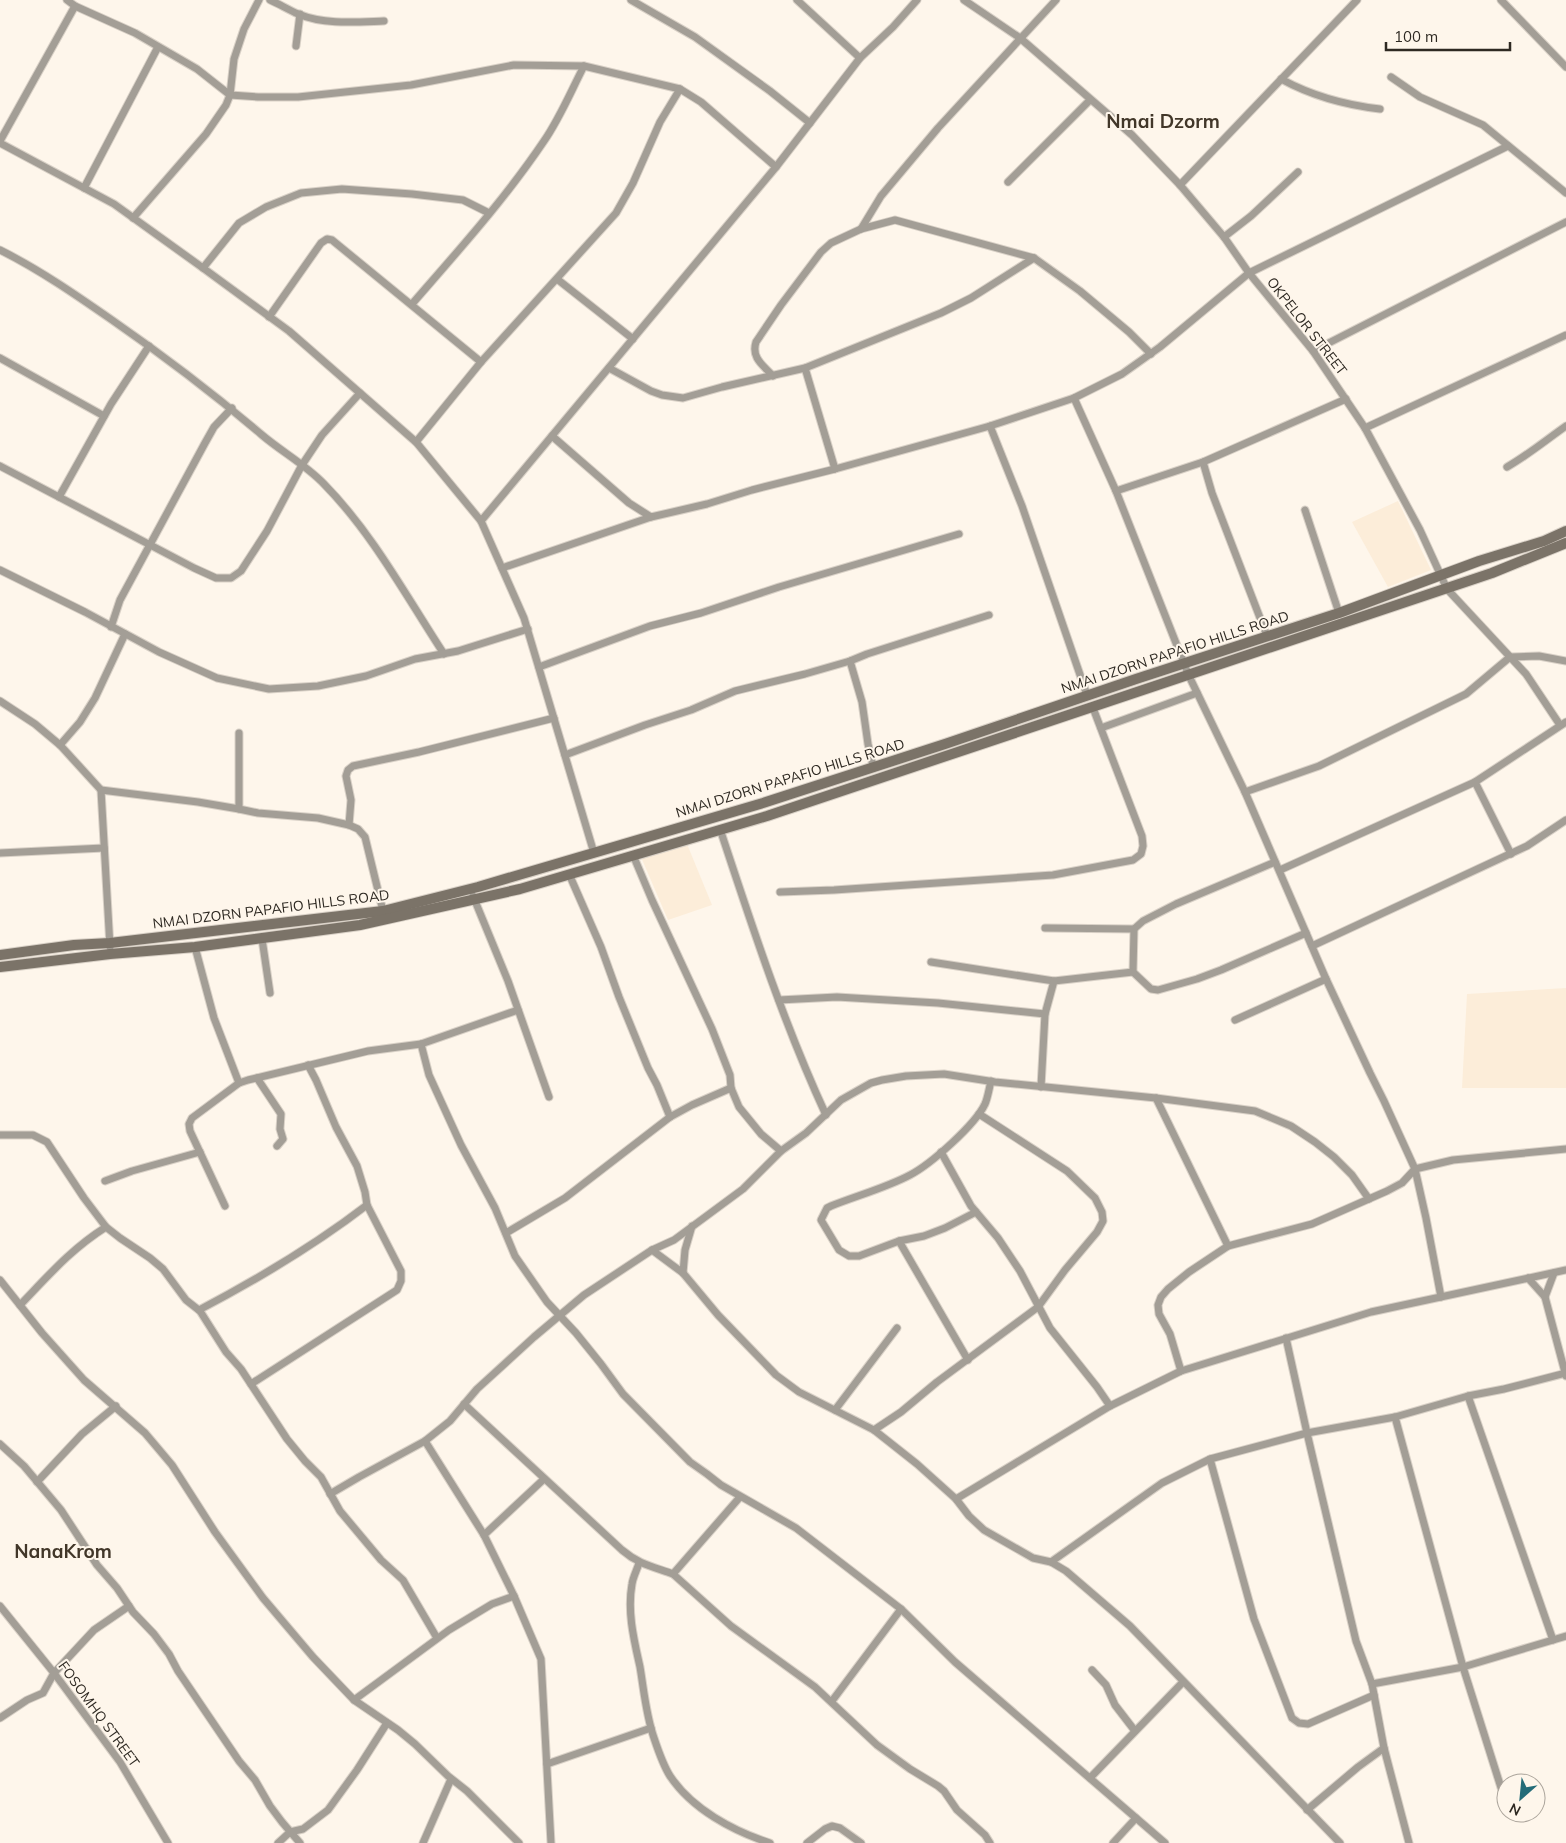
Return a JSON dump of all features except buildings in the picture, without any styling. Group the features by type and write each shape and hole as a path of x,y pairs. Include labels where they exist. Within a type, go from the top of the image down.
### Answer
{"street":[{"path":"67,0 75,6 158,46 197,69 230,95 298,97 411,85 514,65 584,66 680,89 700,102 776,167"},
{"path":"133,218 206,134 222,112 230,95 234,59 244,29 259,0"},
{"path":"631,0 695,37 770,91 810,123"},
{"path":"797,0 860,58"},
{"path":"481,521 776,167 860,58 893,27 917,0"},
{"name":"OKPELOR STREET","path":"964,0 1020,38 1132,135 1180,185 1224,237 1249,273 1313,351 1365,428 1420,530 1447,589 1526,674 1563,723"},
{"path":"861,229 881,196 938,128 1056,0"},
{"path":"1180,185 1357,0"},
{"path":"1501,0 1566,67"},
{"path":"275,1 300,14 323,20 344,22 384,20"},
{"path":"75,6 0,142 114,204 204,268 289,331 416,442 481,521 524,618 594,853"},
{"path":"296,46 300,14"},
{"path":"84,188 158,46"},
{"path":"412,304 490,213 546,139 584,66"},
{"path":"1391,76 1420,97 1483,125 1566,193"},
{"path":"1281,79 1317,96 1355,106 1380,109"},
{"path":"416,442 481,362 616,213 633,183 660,122 680,89"},
{"path":"1008,182 1090,100"},
{"path":"502,568 651,517 707,504 752,490 990,426 1074,398 1122,374 1150,354 1249,273 1508,146"},
{"path":"1224,237 1251,216 1298,172"},
{"path":"204,268 239,223 266,207 300,193 342,189 412,194 463,200 490,213"},
{"path":"773,376 756,358 753,350 756,342 781,304 821,252 831,243 861,229 895,220 1034,258 1080,291 1130,332 1150,354"},
{"path":"1313,351 1566,222"},
{"path":"269,317 321,243 327,239 332,240 481,362"},
{"path":"0,250 67,288 149,346 232,408 263,436 302,465 323,484 364,530 444,654"},
{"path":"609,368 662,395 684,398 722,387 805,368 941,313 970,298 1034,258"},
{"path":"557,279 633,339"},
{"path":"1365,428 1566,335"},
{"path":"59,498 104,416 149,346"},
{"path":"0,358 104,416"},
{"path":"805,368 835,469"},
{"path":"0,466 216,578 231,578 241,571 258,546 302,465 322,435 360,393"},
{"path":"1074,398 1116,490 1189,676 1245,792 1326,979 1415,1169 1441,1297"},
{"path":"1116,490 1203,462 1346,399"},
{"path":"111,627 120,600 210,435 232,408"},
{"path":"990,426 1022,506 1087,695"},
{"path":"1507,466 1530,454 1566,426"},
{"path":"552,436 629,503 651,517"},
{"path":"1203,462 1212,493 1266,636"},
{"path":"1305,510 1340,613"},
{"name":"NMAI DZORN PAPAFIO HILLS ROAD","path":"0,955 384,910 470,889 763,803 945,744 1087,695 1340,613 1479,561 1544,541 1566,531"},
{"path":"539,667 650,626 701,613 959,534"},
{"name":"NMAI DZORN PAPAFIO HILLS ROAD","path":"0,967 262,939 360,925 474,900 767,816 1189,676 1262,649 1447,589 1511,566 1566,543"},
{"path":"0,570 159,652 217,678 268,689 318,686 366,676 415,660 444,654 528,629"},
{"path":"565,755 691,710 735,692 778,682 850,661 866,654 989,615"},
{"path":"60,744 80,722 95,698 125,634"},
{"path":"1245,792 1319,766 1466,694 1510,657 1539,656 1566,661"},
{"path":"850,661 862,702 873,766"},
{"path":"1101,728 1197,693"},
{"path":"0,701 35,724 60,744 101,790 110,954"},
{"path":"780,892 1053,875 1133,860 1142,854 1142,836 1092,708"},
{"path":"349,825 351,800 346,776 348,770 353,766 419,752 554,718"},
{"path":"1280,870 1475,782 1563,723"},
{"path":"239,733 239,809"},
{"path":"1475,782 1511,854"},
{"path":"101,790 198,802 258,813 318,818 349,825 358,829 364,837 384,910"},
{"path":"1312,946 1511,854 1527,846 1566,820"},
{"path":"720,829 763,960 812,1085 826,1114"},
{"path":"0,853 104,848"},
{"path":"633,855 712,1029 730,1076 731,1088 739,1107 761,1134 781,1151"},
{"path":"1045,928 1134,929 1176,904 1276,862"},
{"path":"569,874 601,947 619,997 670,1117"},
{"path":"470,889 505,973 549,1098"},
{"path":"1133,972 1134,929"},
{"path":"931,962 1054,981 1133,972 1152,989 1158,990 1221,970 1306,933"},
{"path":"262,939 270,993"},
{"path":"196,947 214,1018 239,1083"},
{"path":"1234,1020 1326,979"},
{"path":"1041,1087 1045,1014 1054,981"},
{"path":"779,1000 837,997 938,1003 1045,1014"},
{"path":"225,1206 190,1131 189,1124 192,1118 239,1083 368,1051 421,1044 518,1010"},
{"path":"421,1044 429,1075 440,1100 461,1145 495,1208 516,1256 546,1302 595,1356 623,1394 690,1462 721,1486 796,1528 901,1609 955,1662 1165,1843"},
{"path":"250,1384 397,1290 401,1281 401,1271 368,1205 356,1166 308,1065"},
{"path":"330,1494 358,1476 424,1441 450,1421 477,1389 534,1336 584,1295 652,1250 674,1240 743,1188 781,1151 792,1144 841,1100 871,1083 906,1076 944,1074 991,1082 1156,1098 1255,1111 1276,1118 1299,1131 1334,1157 1352,1175 1369,1199"},
{"path":"257,1078 281,1114 280,1129 283,1139 277,1146"},
{"path":"976,1212 945,1228 924,1236 899,1241 859,1256 849,1256 839,1250 821,1220 827,1208 911,1174 941,1152 979,1114 985,1103 991,1082"},
{"path":"506,1233 565,1198 670,1117 731,1088"},
{"path":"1156,1098 1228,1246"},
{"path":"874,1430 901,1412 937,1382 1038,1307 1065,1270 1097,1232 1103,1221 1102,1212 1095,1198 1067,1171 979,1114"},
{"path":"0,1135 33,1135 47,1142 84,1198 106,1227 163,1269 186,1300 199,1310 287,1439 321,1477 340,1511 388,1568 404,1580 437,1638"},
{"path":"1181,1371 1173,1342 1159,1314 1158,1305 1168,1289 1189,1272 1228,1246 1312,1224 1402,1183 1415,1169 1452,1160 1566,1148"},
{"path":"105,1181 132,1171 200,1152"},
{"path":"941,1152 971,1206 998,1238 1020,1271 1050,1328 1097,1386 1110,1406"},
{"path":"199,1310 237,1290 319,1239 368,1205"},
{"path":"683,1273 685,1250 692,1226"},
{"path":"20,1305 84,1240 106,1227"},
{"path":"899,1241 968,1360"},
{"path":"652,1250 683,1273 718,1315 776,1375 799,1392 874,1430 917,1464 956,1499 969,1516 984,1530 1033,1558 1051,1562 1066,1571 1130,1626 1340,1843"},
{"path":"956,1499 1110,1406 1181,1371 1371,1312 1566,1270"},
{"path":"1544,1297 1554,1273"},
{"path":"1051,1562 1162,1483 1210,1459 1306,1433 1395,1417 1468,1396 1566,1374 1544,1297 1528,1278"},
{"path":"0,1280 84,1380 145,1433 172,1465 215,1532 263,1598 313,1657 354,1700 406,1737 451,1779 467,1791 519,1843"},
{"path":"835,1410 897,1328"},
{"path":"1286,1338 1306,1433 1356,1641 1372,1684 1384,1748 1409,1843"},
{"path":"1468,1396 1553,1640"},
{"path":"464,1404 622,1550 639,1563 673,1574 732,1626 815,1687 877,1745 944,1791 957,1810 990,1843"},
{"path":"37,1482 82,1434 116,1406"},
{"path":"1395,1417 1463,1666 1496,1773"},
{"path":"424,1441 484,1535 514,1596 541,1659 552,1843"},
{"path":"0,1444 24,1466 61,1510 97,1565 169,1654 178,1672 239,1761 255,1780 270,1806 300,1843"},
{"path":"1210,1459 1254,1619 1292,1718 1299,1723 1308,1724 1374,1696"},
{"path":"484,1535 544,1479"},
{"path":"673,1574 740,1496"},
{"path":"639,1563 632,1582 630,1598 633,1633 651,1728 669,1775 680,1789 700,1808 722,1821 770,1843"},
{"path":"354,1700 437,1638 492,1604 514,1596"},
{"name":"FOSOMHQ STREET","path":"0,1606 54,1673 120,1762 168,1843"},
{"path":"0,1718 43,1693 54,1673 94,1630 129,1606"},
{"path":"832,1701 901,1609"},
{"path":"1372,1684 1463,1666 1566,1637"},
{"path":"1092,1670 1106,1685 1115,1705 1135,1731"},
{"path":"1090,1778 1183,1682"},
{"path":"278,1843 290,1832 303,1829 328,1810 357,1770 387,1723"},
{"path":"547,1764 651,1728"},
{"path":"1307,1810 1384,1748"},
{"path":"423,1843 451,1779"},
{"path":"1113,1843 1136,1818"},
{"path":"807,1843 832,1826 840,1828 861,1843"}],"shaded area":[{"path":"1398,501 1431,570 1388,587 1352,522"},
{"path":"687,844 712,905 668,920 641,857"},
{"path":"1566,988 1566,1088 1462,1088 1467,994"}],"district":[{"name":"Nmai Dzorm","path":"1163,121"},
{"name":"NanaKrom","path":"63,1551"}]}
